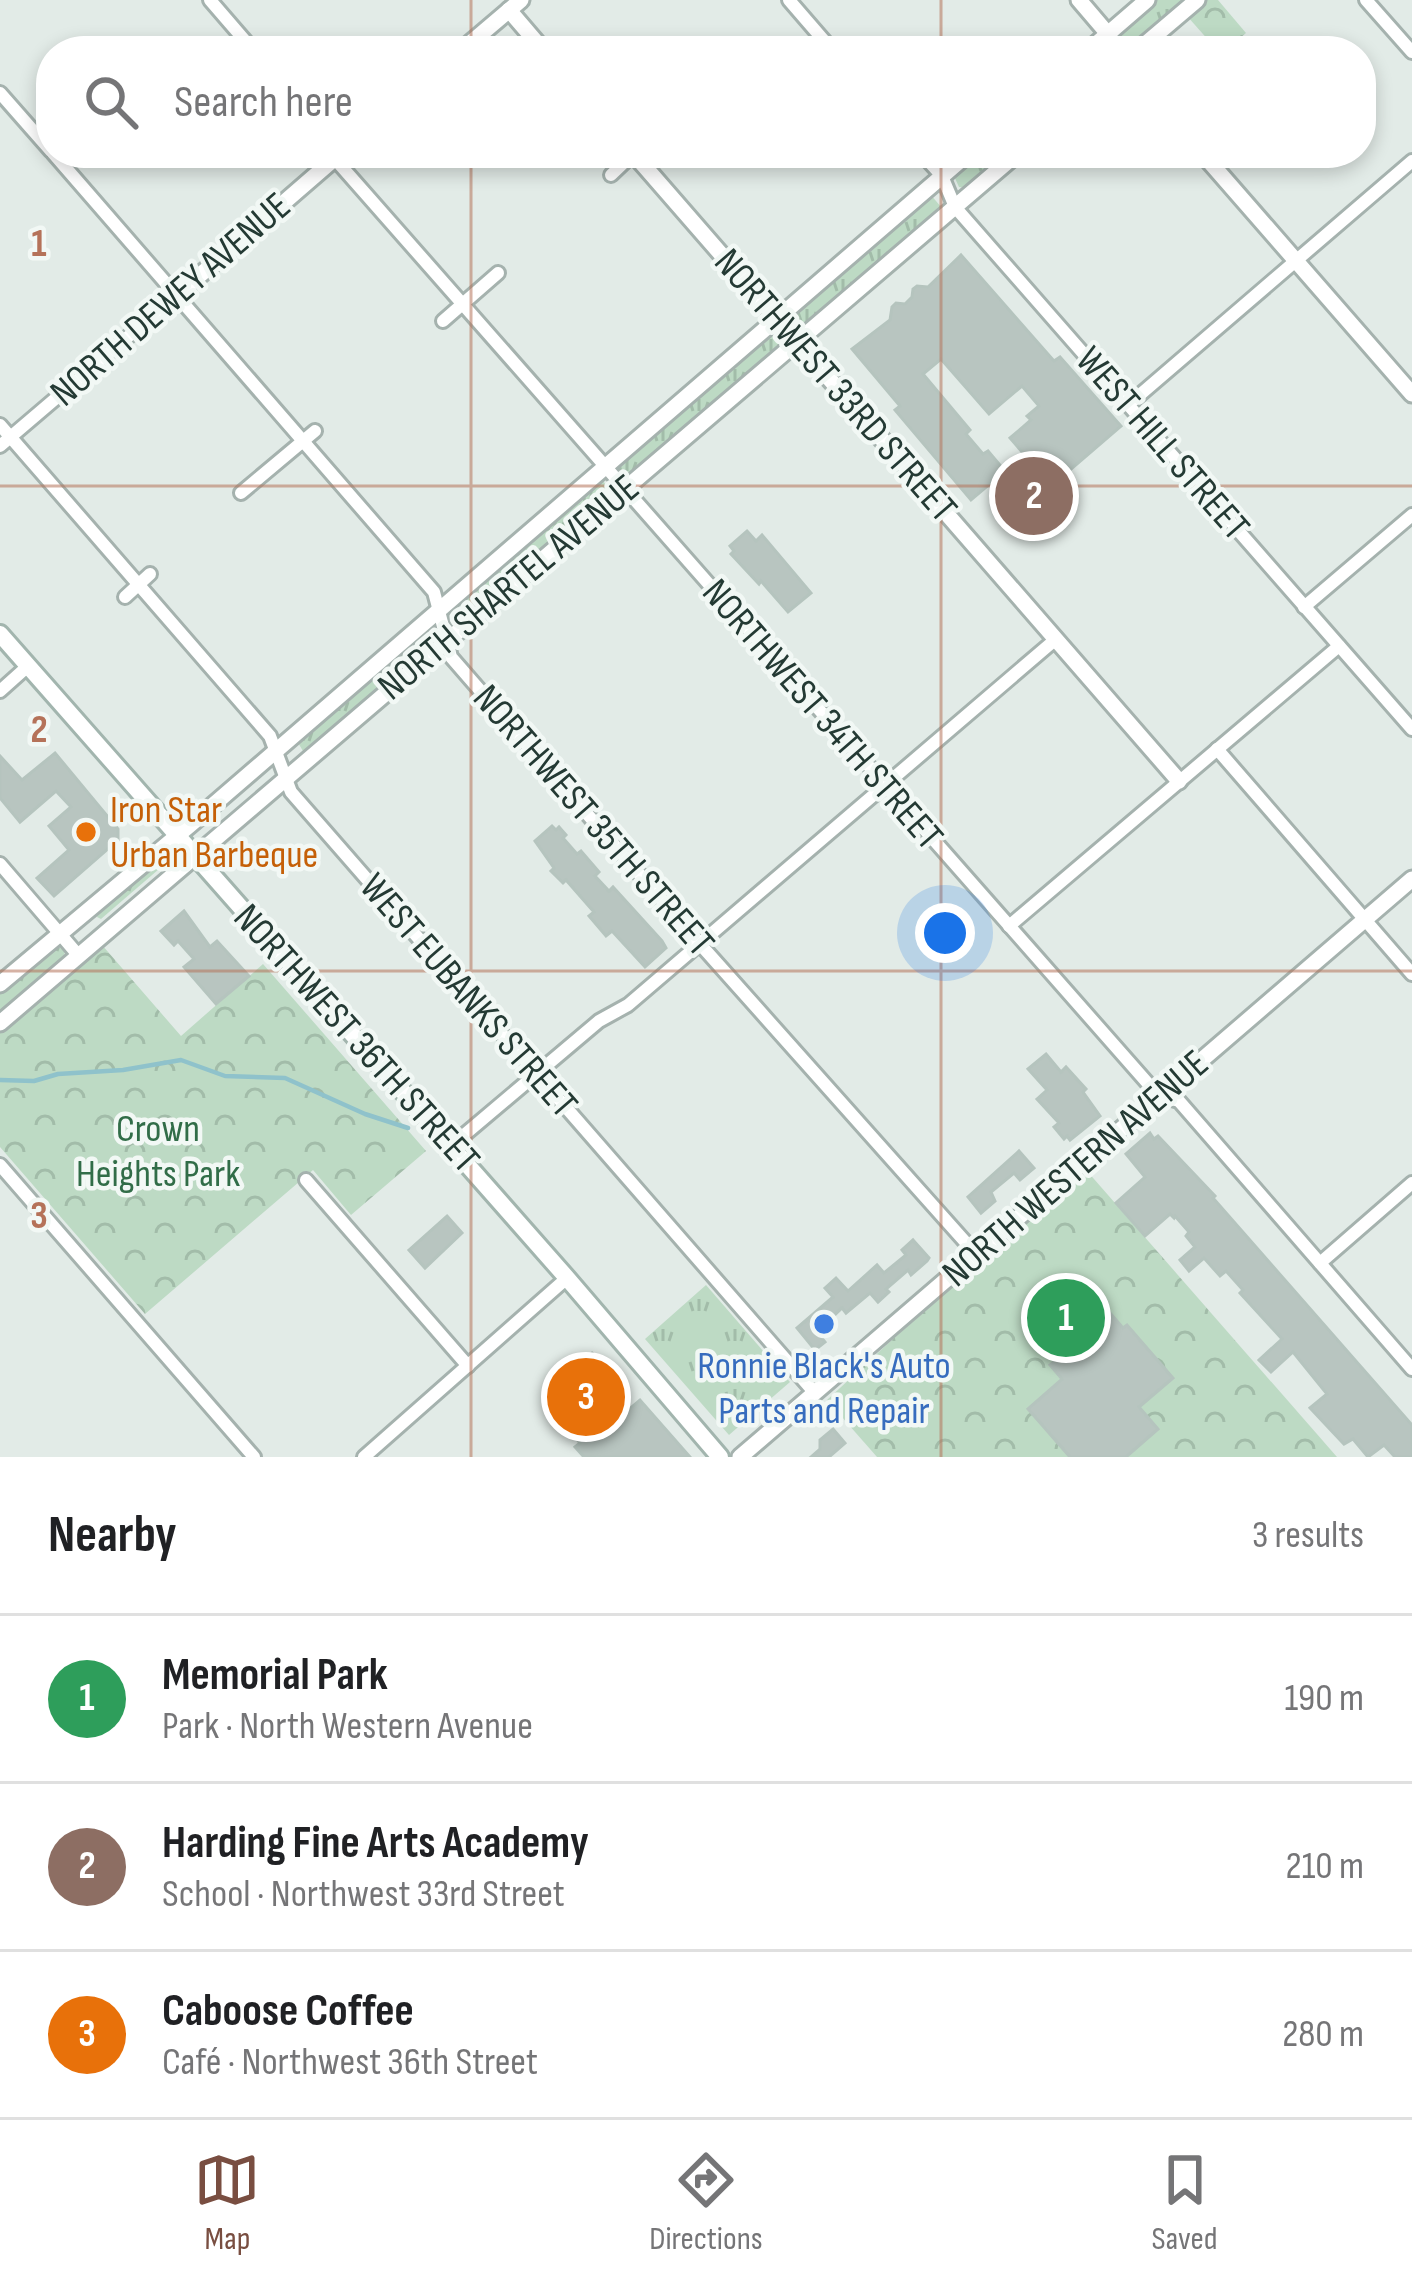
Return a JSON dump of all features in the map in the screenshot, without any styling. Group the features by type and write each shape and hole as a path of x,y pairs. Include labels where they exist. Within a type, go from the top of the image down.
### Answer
{"main road":[{"name":"NORTHWEST 36TH STREET","path":"0,634 721,1457"}],"street":[{"path":"210,0 241,36"},
{"path":"788,0 820,36"},
{"path":"1079,0 1108,34"},
{"path":"1106,36 1147,0"},
{"path":"1155,36 1197,0"},
{"path":"1366,0 1412,52"},
{"path":"476,36 510,3 533,36"},
{"name":"NORTHWEST 35TH STREET","path":"0,93 36,134"},
{"path":"1128,405 1412,160"},
{"name":"NORTHWEST 35TH STREET","path":"66,168 434,592 451,657 976,1254"},
{"name":"NORTH DEWEY AVENUE","path":"5,442 324,168"},
{"name":"NORTHWEST 34TH STREET","path":"348,168 624,490 1151,1087 1179,1102 1412,1369"},
{"path":"611,175 618,168"},
{"name":"NORTHWEST 33RD STREET","path":"646,168 1179,781"},
{"name":"WEST HILL STREET","path":"934,168 955,207 1412,729"},
{"name":"NORTH SHARTEL AVENUE","path":"0,984 951,168"},
{"name":"NORTH SHARTEL AVENUE","path":"0,1023 1000,168"},
{"path":"1215,168 1412,394"},
{"path":"443,321 497,273"},
{"name":"WEST EUBANKS STREET","path":"0,425 5,442 270,736 291,792 814,1392"},
{"path":"241,494 315,431"},
{"path":"1304,607 1412,515"},
{"path":"125,597 150,574"},
{"path":"451,1147 599,1021 624,1008 1056,639"},
{"path":"1009,926 1339,646"},
{"path":"0,692 28,666"},
{"path":"1217,749 1412,974"},
{"path":"0,864 79,956"},
{"name":"NORTH WESTERN AVENUE","path":"740,1457 1412,880"},
{"path":"0,1165 254,1457"},
{"path":"306,1180 468,1366"},
{"path":"1320,1263 1412,1183"},
{"path":"364,1457 567,1278"}],"green space":[{"path":"1157,0 1186,0 1142,36 1119,33"},
{"path":"1205,0 1218,0 1246,33 1205,36 1187,16"},
{"path":"963,168 989,168 966,188 959,187 954,176"},
{"path":"930,194 942,208 800,330 788,316"},
{"path":"773,330 783,346 626,480 614,466"},
{"path":"601,479 612,491 470,609 463,597"},
{"path":"413,645 419,656 308,752 303,751 297,741 406,646"},
{"path":"164,858 166,863 101,919 97,917 98,911"},
{"name":"Crown Heights Park","path":"102,945 181,1036 263,964 426,1151 351,1215 313,1170 145,1314 0,1147 0,1030"},
{"path":"55,947 65,949 64,959 0,1014 0,994"},
{"path":"1087,1171 1337,1457 877,1457 827,1400"},
{"path":"706,1285 790,1382 729,1435 645,1339"}],"building":[{"path":"961,255 1054,361 1060,357 1121,426 1049,483 1010,438 1039,406 1022,386 989,414 941,359 923,374 970,430 966,434 1005,471 971,500 895,410 900,406 852,349 890,320 896,303 905,304 913,289 928,287"},
{"path":"747,531 756,541 762,535 811,593 788,612 731,554 730,546"},
{"path":"55,753 118,829 118,840 54,896 37,878 69,850 49,826 71,807 56,791 20,822 0,798 0,756 22,780"},
{"path":"552,826 559,827 577,854 581,851 599,872 595,876 609,891 613,887 662,941 666,948 645,967 612,931 606,936 589,916 594,912 566,880 563,883 551,871 554,868 535,841"},
{"path":"184,911 210,947 217,941 249,976 216,1004 184,967 194,959 161,931"},
{"path":"1046,1054 1061,1072 1066,1067 1086,1089 1083,1092 1100,1116 1070,1140 1054,1127 1059,1123 1037,1099 1047,1090 1028,1069"},
{"path":"1150,1133 1215,1196 1412,1425 1412,1457 1395,1457 1384,1445 1368,1457 1353,1439 1344,1444 1310,1408 1327,1394 1293,1352 1271,1372 1259,1360 1282,1339 1240,1293 1243,1290 1226,1271 1220,1276 1204,1258 1189,1271 1180,1260 1195,1247 1175,1216 1170,1214 1145,1236 1116,1203 1145,1177 1126,1154"},
{"path":"1019,1151 1034,1168 1020,1180 1014,1173 991,1192 995,1201 981,1213 968,1197"},
{"path":"447,1216 462,1233 425,1268 409,1250"},
{"path":"913,1240 927,1261 911,1275 908,1270 878,1302 870,1293 846,1313 842,1308 817,1332 825,1342 815,1350 797,1328 833,1297 825,1288 836,1278 848,1291 877,1265 884,1273 906,1255 902,1250"},
{"path":"1097,1298 1173,1378 1139,1407 1158,1429 1126,1457 1070,1457 1028,1409 1062,1379 1050,1365 1064,1354 1050,1338"},
{"path":"592,1353 622,1387 604,1402 620,1417 640,1400 690,1457 584,1457 575,1447 580,1443 550,1407 581,1380 573,1370"},
{"path":"833,1429 845,1443 829,1457 811,1457 820,1449 820,1440"}],"waterway":[{"path":"0,1080 34,1081 181,1060 225,1076 285,1078 408,1128"}],"place":[{"name":"Harding Fine Arts Academy","path":"1034,496"},
{"name":"Iron Star Urban Barbeque","path":"86,832"},
{"name":"Memorial Park","path":"1066,1318"},
{"name":"Ronnie Black's Auto Parts and Repair","path":"824,1324"},
{"name":"Caboose Coffee","path":"586,1397"}]}
